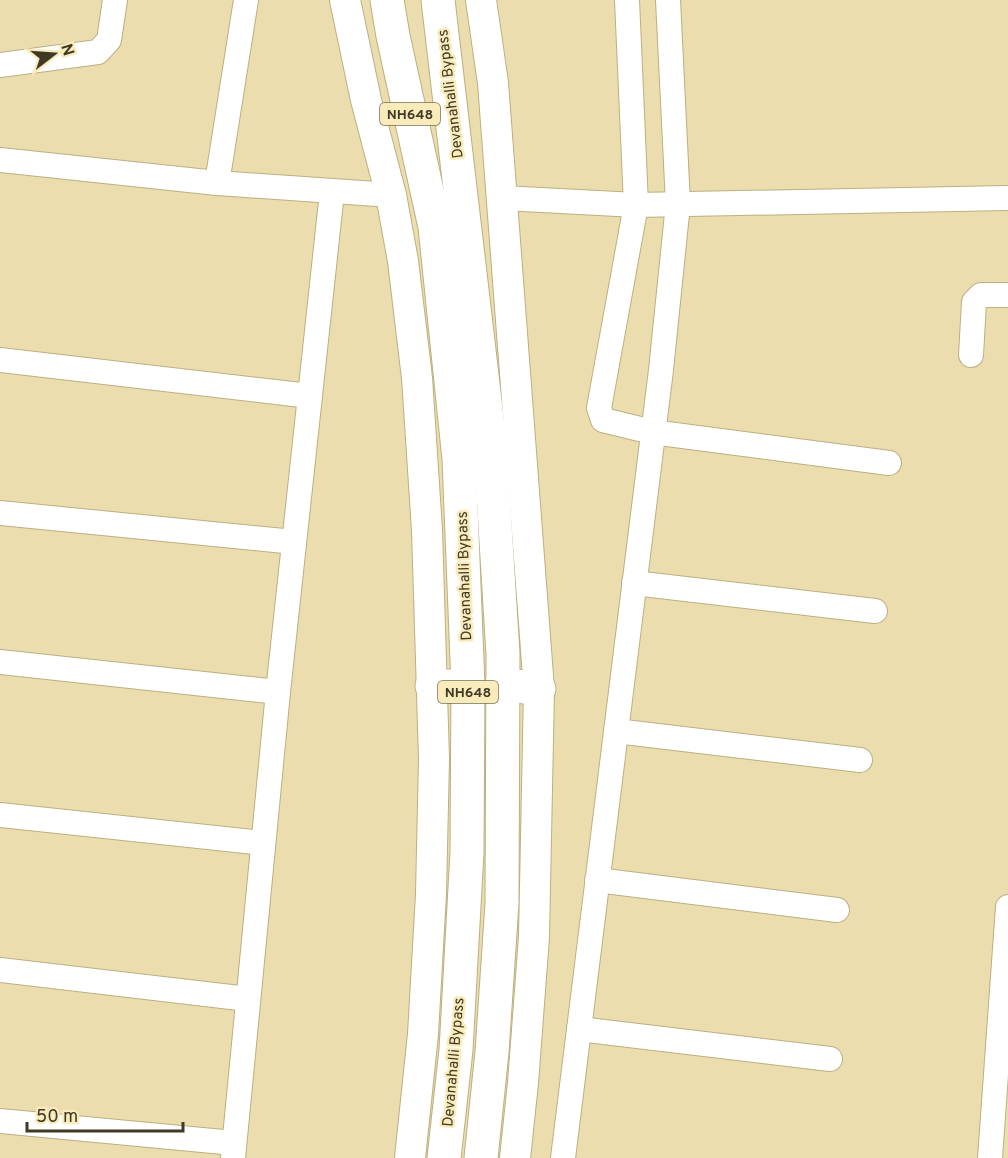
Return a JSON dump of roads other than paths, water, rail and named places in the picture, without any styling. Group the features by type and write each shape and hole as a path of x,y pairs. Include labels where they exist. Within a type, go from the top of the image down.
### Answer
{"highway":[{"name":"Devanahalli Bypass","path":"387,0 435,227 459,459 468,686 467,852 456,1050 444,1158"},
{"name":"Devanahalli Bypass","path":"438,0 490,444 502,641 502,903 492,1052 481,1158"},
{"path":"502,684 539,689"},
{"path":"432,686 468,686"}],"street":[{"path":"0,65 98,52 109,40 115,0"},
{"path":"218,183 246,0"},
{"path":"345,0 366,100 392,195 403,261 417,378 427,530 434,759 431,894 423,1034 410,1158"},
{"path":"481,0 493,83 539,689 534,938 515,1158"},
{"path":"627,0 636,204 599,408 603,420 652,432 889,463"},
{"path":"563,1158 661,370 678,204 668,0"},
{"path":"0,160 218,183 392,195"},
{"path":"0,1121 233,1151 278,692 332,192"},
{"path":"502,198 636,204 1008,198"},
{"path":"971,355 974,302 981,295 1008,296"},
{"path":"0,360 310,396"},
{"path":"0,513 294,542"},
{"path":"634,583 876,611"},
{"path":"0,662 278,692"},
{"path":"616,731 860,760"},
{"path":"0,815 263,843"},
{"path":"597,880 837,910"},
{"path":"996,1150 1008,907"},
{"path":"0,970 248,999"},
{"path":"579,1029 830,1059"}]}
